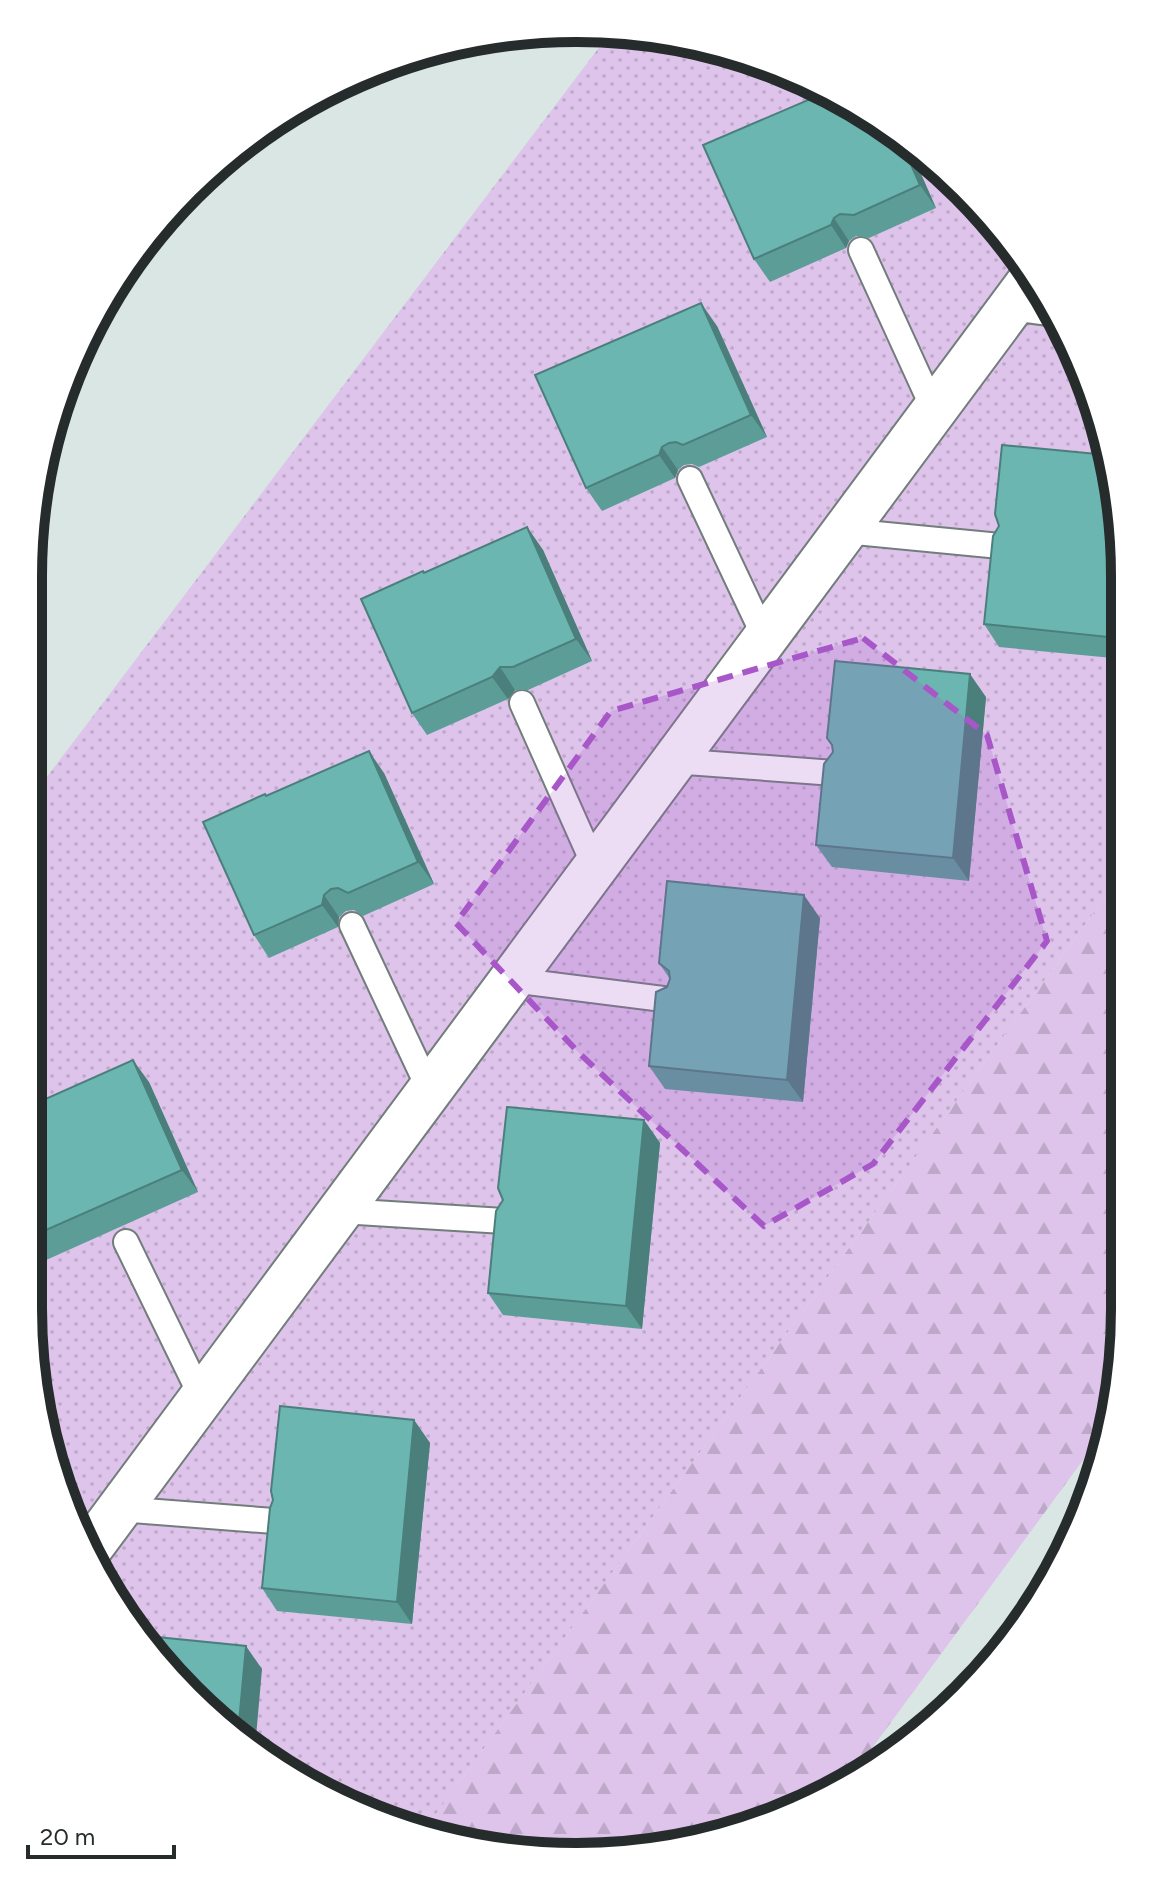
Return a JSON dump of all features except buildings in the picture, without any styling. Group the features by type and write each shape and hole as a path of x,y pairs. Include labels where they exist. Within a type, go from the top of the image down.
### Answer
{"street":[{"path":"95,1541 1022,292"}],"lane":[{"path":"861,250 934,410"},
{"path":"690,479 765,638"},
{"path":"845,531 1000,546"},
{"path":"522,703 595,867"},
{"path":"673,761 834,773"},
{"path":"352,925 430,1091"},
{"path":"512,980 671,1000"},
{"path":"341,1211 504,1221"},
{"path":"126,1242 202,1398"},
{"path":"119,1509 274,1521"}],"highlighted area":[{"path":"863,638 987,735 1047,941 873,1164 764,1226 579,1053 456,923 611,711"}],"green space":[{"path":"603,43 681,52 748,70 813,97 902,152 954,199 1001,251 1056,340 1083,405 1101,472 1110,542 1111,889 430,1823 340,1788 280,1753 224,1710 175,1661 132,1605 97,1545 70,1480 52,1413 43,1343 42,783"},
{"path":"1111,889 1110,1343 1093,1446 865,1758 844,1771 813,1788 748,1815 681,1833 646,1838 611,1842 542,1842 472,1833 430,1823"}]}
